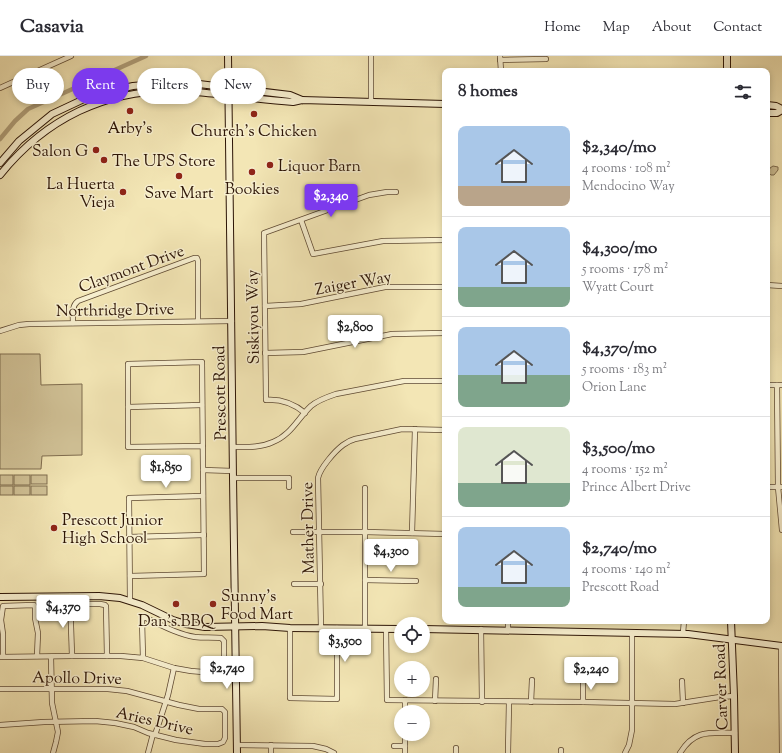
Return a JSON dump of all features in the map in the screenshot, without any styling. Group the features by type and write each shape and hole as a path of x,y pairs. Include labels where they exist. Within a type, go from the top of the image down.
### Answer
{"main road":[{"name":"Prescott Road","path":"228,56 228,68"},
{"path":"727,56 727,68"},
{"path":"129,87 165,83 210,85"},
{"path":"0,175 20,152 35,138 62,120 88,107 118,97 151,91 179,91 210,94"},
{"path":"266,92 290,95 302,100"},
{"path":"266,100 292,102 302,100 442,104"},
{"path":"0,163 19,141 52,114 73,104"},
{"name":"Prescott Road","path":"229,104 237,753"},
{"path":"770,106 776,106 782,109 777,113 770,113"},
{"path":"0,168 9,157 12,149"},
{"path":"0,597 70,601 99,596 120,598 152,609 173,620 205,627 262,626 290,628 394,629"},
{"name":"Carver Road","path":"731,624 735,753"},
{"path":"430,629 684,633 782,646"}],"street":[{"path":"0,88 72,56"},
{"path":"371,56 372,102"},
{"path":"501,68 500,58 546,59"},
{"path":"396,192 369,195 301,220 314,254 383,241 442,240"},
{"name":"Siskiyou Way","path":"301,220 264,233 264,306 266,400 286,402 299,408 305,413"},
{"name":"Claymont Drive","path":"73,323 73,307 78,301 191,258 197,258 198,264 198,321"},
{"path":"770,285 782,286"},
{"name":"Zaiger Way","path":"264,306 301,304 385,288 442,287"},
{"name":"Northridge Drive","path":"0,330 19,324 232,321"},
{"path":"265,353 303,352 392,334 442,333"},
{"path":"130,576 204,574 204,535 203,496 203,446 202,362 128,364 128,448 203,446"},
{"path":"233,447 260,446 274,442 291,430 311,406 336,394 404,381 442,381"},
{"path":"780,385 780,487 782,530"},
{"path":"128,406 202,405"},
{"name":"Mather Drive","path":"321,628 319,474 335,452 343,445 355,439 402,429 442,430"},
{"path":"412,533 415,429"},
{"path":"203,470 233,471"},
{"path":"233,478 289,478 289,487"},
{"path":"364,628 366,488"},
{"path":"130,601 129,498 203,496"},
{"path":"293,532 442,534"},
{"path":"130,536 204,535"},
{"path":"365,580 416,582"},
{"path":"294,584 320,584"},
{"path":"72,656 70,601 106,606 107,656"},
{"path":"37,656 38,633 35,606 2,606 1,620 3,634 1,657 107,656 143,658 174,668 204,673 215,673 223,671 223,640 221,638 202,638 183,634 144,618 142,620 143,658"},
{"path":"508,624 508,630"},
{"path":"684,624 684,633"},
{"path":"290,628 290,698 337,699 337,628"},
{"path":"386,629 386,700 683,704 734,696"},
{"path":"481,629 482,702"},
{"path":"625,753 629,745 632,730 632,633"},
{"path":"782,646 782,753"},
{"path":"51,656 52,703 58,732 54,753"},
{"path":"148,753 165,702 174,668"},
{"path":"435,701 436,679"},
{"path":"583,679 583,702"},
{"path":"531,702 532,680"},
{"path":"682,680 683,704"},
{"name":"Apollo Drive","path":"0,689 108,688 127,691 165,702 190,707 224,710"},
{"path":"405,700 405,705"},
{"path":"508,753 509,702"},
{"name":"Aries Drive","path":"0,725 95,721 116,723 134,727 185,742 221,744 225,738 224,710"},
{"path":"680,753 692,739 701,734 735,733"},
{"path":"405,741 405,753"},
{"path":"237,745 313,746 326,749 334,753"},
{"path":"271,745 271,753"},
{"path":"394,746 405,746"}],"green space":[{"path":"773,166 778,167 778,170 774,175 771,175 770,168"},
{"path":"0,354 40,354 41,385 82,384 82,455 42,456 41,469 0,469"},
{"path":"0,475 13,475 13,485 0,485"},
{"path":"14,475 30,475 30,485 14,485"},
{"path":"31,475 47,475 47,484 31,484"},
{"path":"0,486 13,486 13,495 0,495"},
{"path":"14,486 30,486 30,495 14,495"},
{"path":"31,486 47,486 47,495 31,495"}],"waterway":[{"path":"0,139 15,121 28,109 146,56"}],"place":[{"name":"Arby's","path":"130,111"},
{"name":"Church's Chicken","path":"254,114"},
{"name":"Salon G","path":"96,150"},
{"name":"The UPS Store","path":"104,160"},
{"name":"Liquor Barn","path":"270,165"},
{"name":"Bookies","path":"252,172"},
{"name":"Save Mart","path":"179,176"},
{"name":"La Huerta Vieja","path":"123,192"},
{"name":"Prescott Junior High School","path":"54,528"},
{"name":"Dan's BBQ","path":"176,604"},
{"name":"Sunny's Food Mart","path":"213,604"}]}
